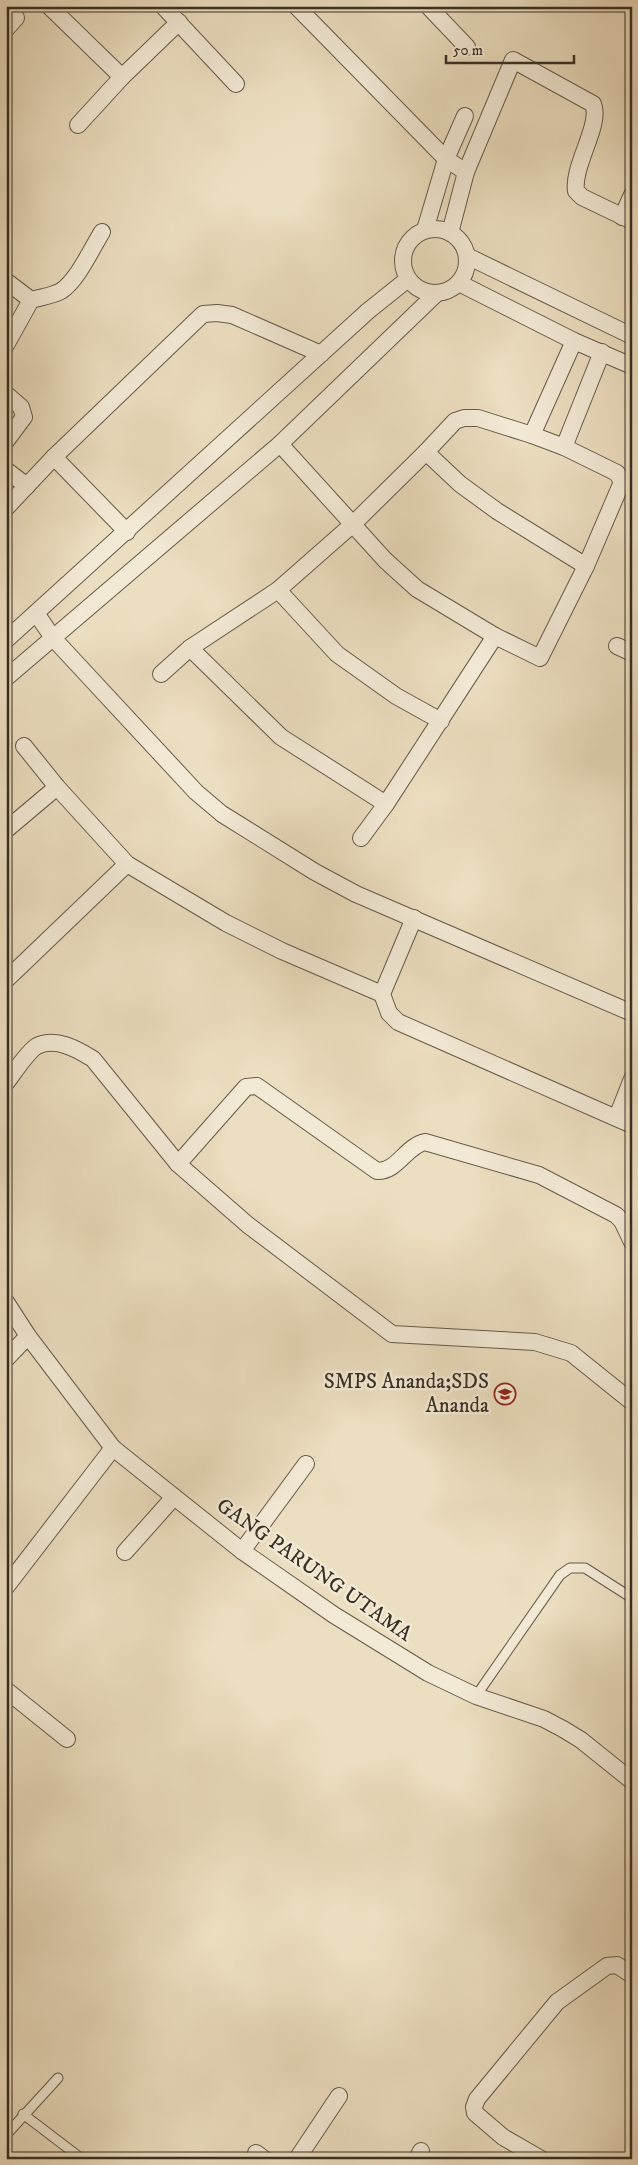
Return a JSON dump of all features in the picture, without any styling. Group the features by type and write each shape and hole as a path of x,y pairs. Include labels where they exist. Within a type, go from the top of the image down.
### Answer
{"street":[{"path":"49,6 122,77"},
{"path":"164,6 236,84"},
{"path":"296,6 446,159 466,172"},
{"path":"428,6 467,47"},
{"path":"78,125 122,77 179,22"},
{"path":"450,233 466,172 513,60 593,104 596,115 576,177 576,191 582,197 627,219 632,195"},
{"path":"426,230 446,159 465,116"},
{"path":"438,229 450,233 461,242 467,256 466,270 459,283 449,290 437,293 421,290 408,279 403,260 409,242 426,230 438,229"},
{"path":"6,345 31,300 63,290 74,278 102,232"},
{"path":"467,256 632,336"},
{"path":"6,640 321,354 408,279"},
{"path":"6,281 31,300"},
{"path":"459,283 574,340 632,366"},
{"path":"6,678 280,444 437,293"},
{"path":"6,508 54,457 204,314 232,315 321,354"},
{"path":"532,435 574,340"},
{"path":"564,447 602,352"},
{"path":"6,394 21,407 24,417 6,441"},
{"path":"161,674 190,648 278,590 353,524 455,421 464,418 478,418 532,435 564,447 617,472 622,482 586,566 540,658 495,636 417,589 386,560 353,524 280,444"},
{"path":"426,452 460,484 497,511 586,566"},
{"path":"54,457 127,532"},
{"path":"6,470 27,486"},
{"path":"278,590 337,654 396,696 440,721"},
{"path":"36,613 53,638 165,761 222,814 316,872 356,894 632,1013"},
{"path":"361,838 386,804 495,636"},
{"path":"190,648 281,736 386,804"},
{"path":"24,746 57,787 127,864 226,923 282,951 382,994"},
{"path":"6,830 57,787"},
{"path":"6,980 127,864"},
{"path":"414,918 382,994 389,1013 398,1022 632,1125"},
{"path":"6,1083 36,1047 49,1043 63,1044 77,1049 93,1059 178,1164 248,1225 392,1334 535,1342 571,1353 632,1402"},
{"path":"617,1117 632,1079"},
{"path":"178,1164 246,1087 256,1086 377,1171 388,1169 421,1143 435,1145 539,1174 616,1215 622,1221 632,1242"},
{"name":"GANG PARUNG UTAMA","path":"6,1302 28,1336 114,1448 242,1551 334,1615 428,1673 476,1696 544,1720 563,1729 581,1740 632,1781"},
{"path":"6,1359 28,1336"},
{"path":"6,1587 114,1448"},
{"path":"242,1551 306,1464"},
{"path":"125,1552 174,1497"},
{"path":"6,1690 68,1739"},
{"path":"541,2159 503,2137 475,2113 474,2107 477,2099 557,2002 607,1966 617,1965 632,1975"},
{"path":"297,2159 339,2096"}],"lane":[{"path":"476,1696 560,1575 570,1568 585,1568 632,1598"},
{"path":"6,2135 23,2114 58,2078"},
{"path":"23,2114 82,2159"}],"place":[{"name":"SMPS Ananda;SDS Ananda","path":"505,1394"}]}
